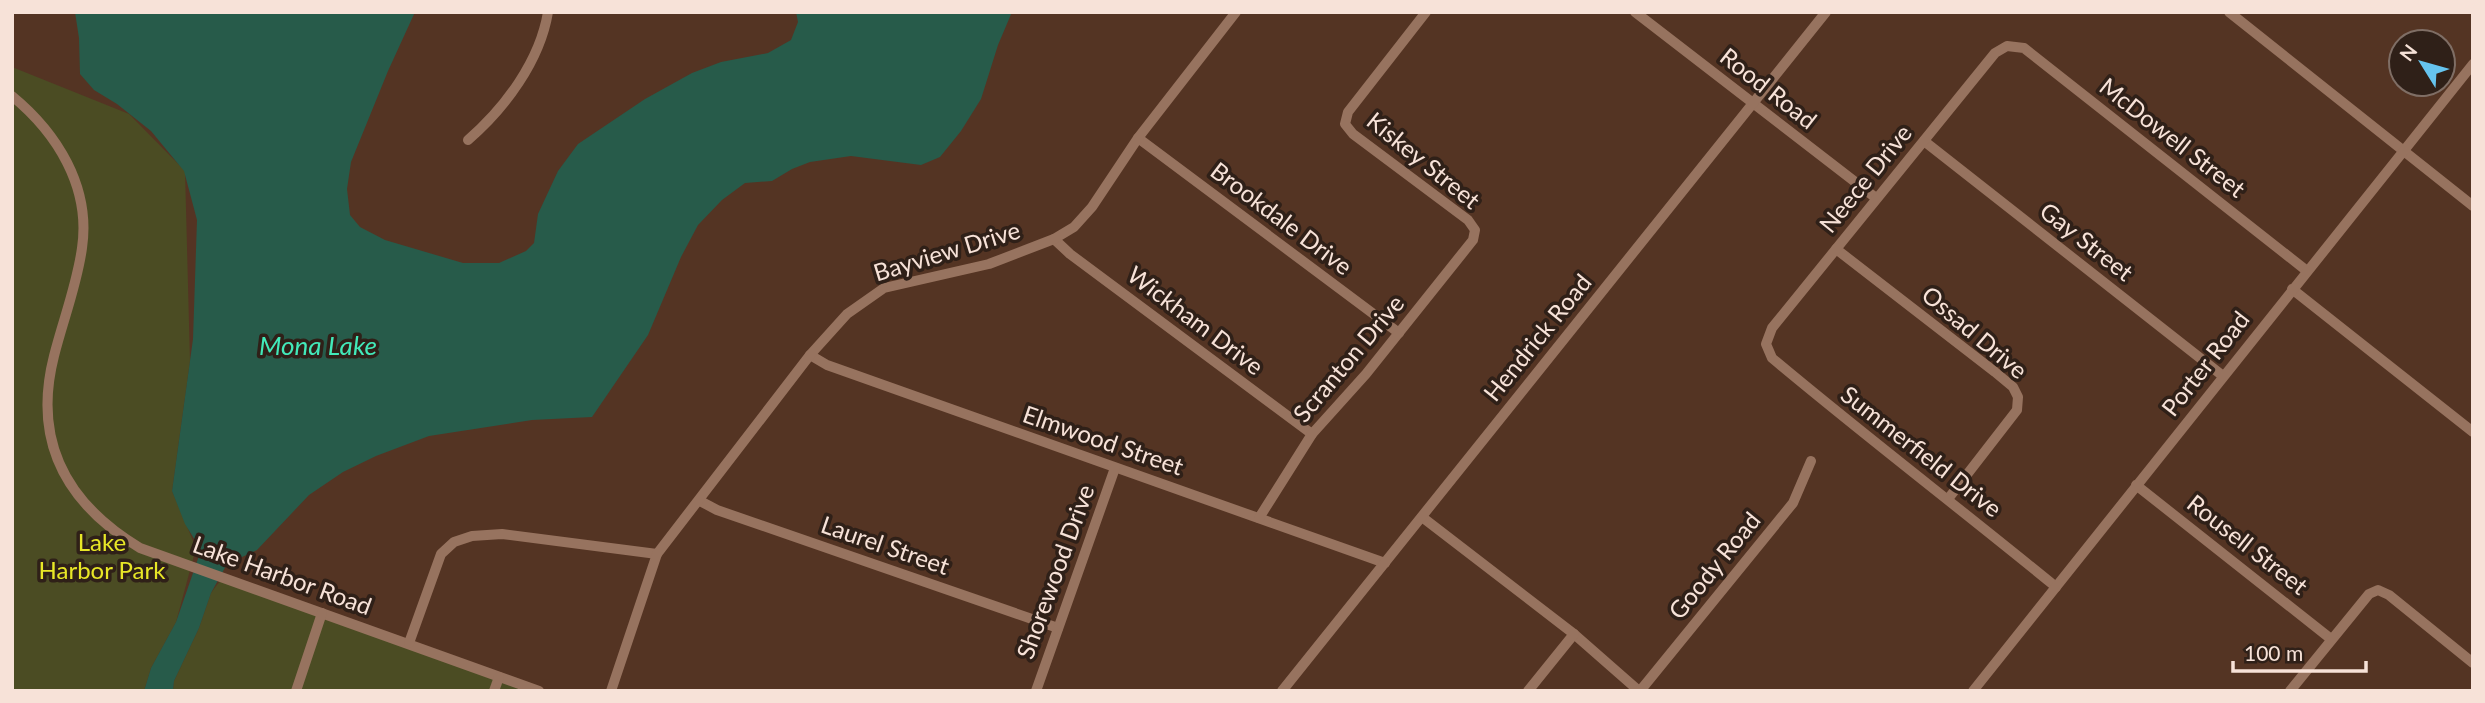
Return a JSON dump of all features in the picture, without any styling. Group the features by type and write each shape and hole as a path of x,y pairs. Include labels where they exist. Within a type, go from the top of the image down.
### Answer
{"street":[{"path":"468,140 488,122 523,76 539,45 548,12"},
{"name":"Bayview Drive","path":"611,691 657,554 810,355 847,314 884,288 989,264 1054,239 1074,227 1092,207 1138,138 1236,12"},
{"name":"Kiskey Street","path":"1426,12 1348,112 1345,124 1353,134 1468,220 1475,230"},
{"name":"Hendrick Road","path":"1282,691 1826,12"},
{"path":"2229,12 2473,206"},
{"name":"Rood Road","path":"1638,13 1875,198"},
{"name":"Neece Drive","path":"1766,344 1772,328 1875,198 1995,53 2007,46"},
{"name":"McDowell Street","path":"2007,46 2024,48 2307,271"},
{"name":"Porter Road","path":"1973,691 2473,64"},
{"name":"Lake Harbor Road","path":"12,96 45,126 74,176 83,224 83,246 47,389 48,422 57,458 70,486 90,512 140,548 539,691"},
{"name":"Brookdale Drive","path":"1138,138 1399,332"},
{"name":"Gay Street","path":"1924,141 2223,376"},
{"name":"Scranton Drive","path":"1259,518 1312,434 1358,383 1473,240 1475,230"},
{"name":"Wickham Drive","path":"1054,239 1070,254 1312,434"},
{"name":"Ossad Drive","path":"1836,249 1995,372 2013,387 2018,397 2017,410 2008,424 1948,499"},
{"path":"2292,289 2473,432"},
{"name":"Summerfield Drive","path":"1766,344 1772,358 1812,392 2056,587"},
{"name":"Elmwood Street","path":"810,355 827,365 1385,563"},
{"name":"Goody Road","path":"1640,691 1793,503 1811,461"},
{"name":"Shorewood Drive","path":"1035,691 1115,468"},
{"name":"Rousell Street","path":"2136,485 2331,639"},
{"name":"Laurel Street","path":"700,500 717,510 1058,628"},
{"path":"1422,517 1574,634 1640,691"},
{"path":"409,643 441,554 454,542 472,536 502,534 657,554"},
{"path":"2290,691 2369,594 2378,590 2389,595 2473,663"},
{"path":"296,691 322,613"},
{"path":"1528,691 1574,634"},
{"path":"494,691 499,677"}],"green space":[{"name":"Lake Harbor Park","path":"12,67 129,114 185,171 190,361 172,491 196,548 176,622 151,668 144,691 12,691"},
{"path":"223,577 536,691 173,691 174,681 199,628 211,593"}],"water":[{"name":"Mona Lake","path":"75,12 415,12 351,162 347,189 350,215 360,227 385,240 463,263 499,263 526,251 534,243 538,214 558,171 578,144 645,99 692,73 721,62 768,53 791,40 798,22 796,12 1012,12 998,45 981,99 961,131 940,157 921,165 851,156 810,162 772,181 745,183 722,200 698,225 681,257 648,335 592,417 532,420 429,436 343,472 309,495 257,550 227,564 211,593 199,628 174,681 173,691 144,691 151,668 176,622 201,550 185,524 172,491 193,339 197,220 184,171 151,131 94,90 80,74"}]}
